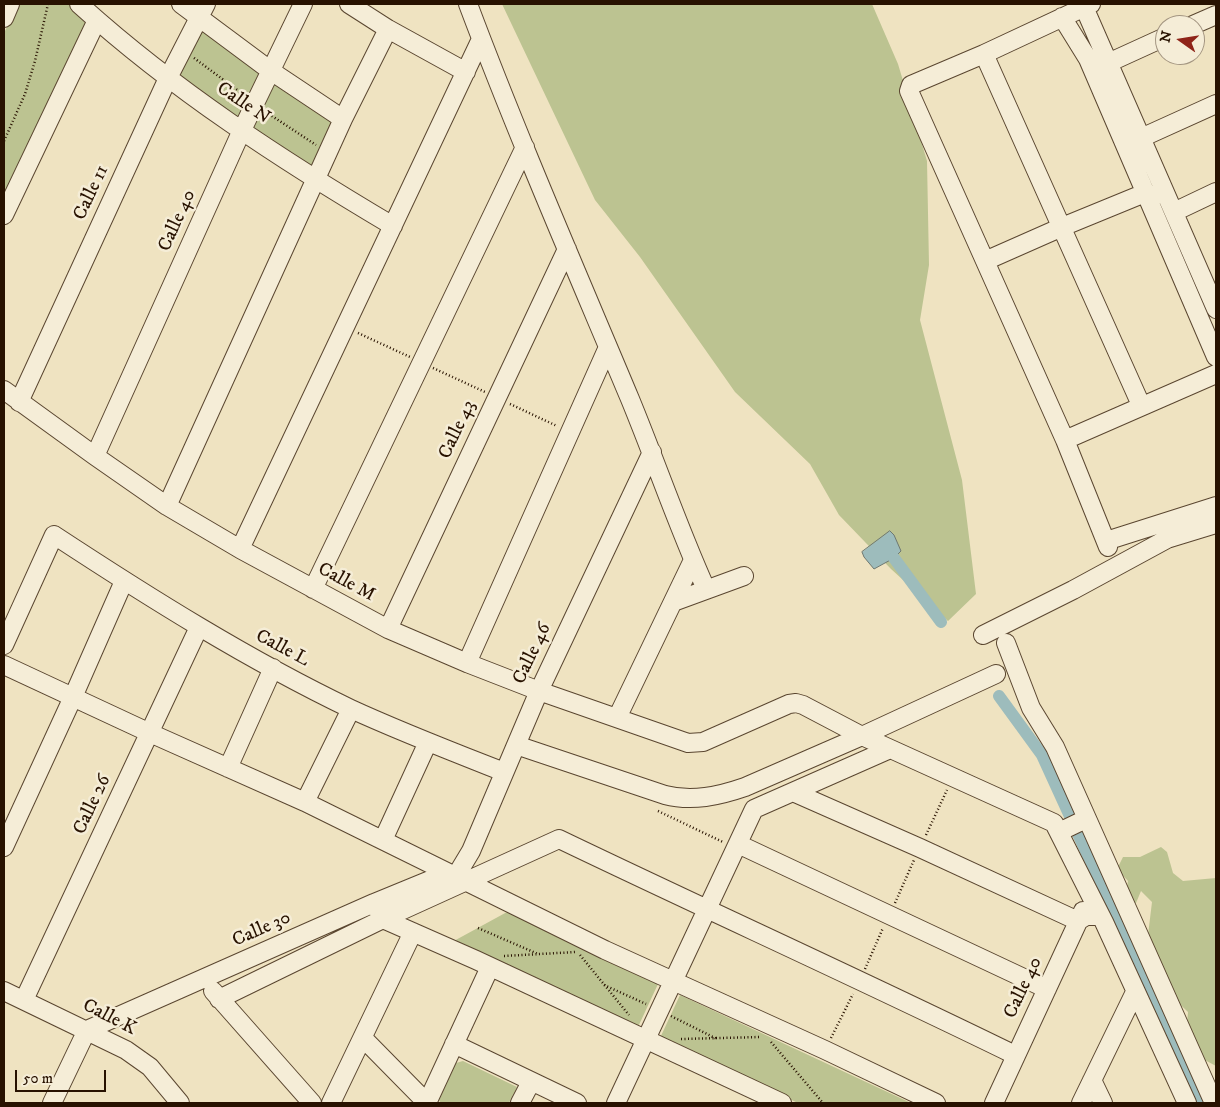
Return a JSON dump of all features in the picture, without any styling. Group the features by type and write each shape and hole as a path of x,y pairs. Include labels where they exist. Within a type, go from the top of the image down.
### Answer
{"street":[{"path":"4,18 10,4"},
{"name":"Calle N","path":"79,4 168,78 242,130 393,226"},
{"path":"181,4 202,11 271,71 343,118"},
{"name":"Calle 40","path":"95,456 242,130 302,4"},
{"path":"349,4 388,29 466,72"},
{"path":"468,4 567,250 652,452 706,589"},
{"path":"1216,309 1211,283 1171,206 1108,63 1087,5 984,54 911,84 909,91 1065,440 1107,544 1216,506"},
{"name":"Calle 11","path":"19,402 168,78 202,11"},
{"path":"1062,17 1088,59 1216,357"},
{"path":"4,215 97,20"},
{"path":"167,506 343,118 388,29"},
{"path":"240,549 481,39"},
{"path":"1108,63 1155,42"},
{"path":"984,54 1141,406"},
{"path":"1141,138 1216,104"},
{"path":"313,589 526,147"},
{"path":"985,261 1145,193 1154,167"},
{"path":"1145,193 1171,206 1216,192"},
{"name":"Calle 43","path":"388,629 567,250"},
{"path":"467,663 608,347"},
{"path":"1065,440 1216,374"},
{"name":"Calle M","path":"4,390 167,506 240,549 388,629 467,663 682,742 695,744 703,742 789,704 796,703 862,736"},
{"name":"Calle 46","path":"461,879 504,772 540,691 652,452"},
{"path":"983,635 1073,590 1167,539 1216,524"},
{"name":"Calle L","path":"4,645 54,535 199,627 272,668 351,709 504,772"},
{"path":"617,718 693,560"},
{"path":"672,602 744,576"},
{"path":"4,847 124,581"},
{"name":"Calle 26","path":"24,1000 199,627"},
{"path":"1006,643 1031,708 1055,747 1072,826 1089,890 1186,1103"},
{"path":"4,665 305,802 605,950 936,1103"},
{"path":"228,768 272,668"},
{"path":"516,745 680,799 712,796 745,787 862,736 996,674"},
{"path":"305,802 351,709"},
{"path":"862,736 1054,823 1072,826"},
{"path":"383,840 428,742"},
{"path":"616,1103 754,810 890,749"},
{"path":"823,779 822,794 828,807"},
{"path":"745,787 754,810"},
{"path":"793,792 1078,921 1086,916 1100,916"},
{"path":"1072,826 1214,1103"},
{"path":"219,999 461,879 559,839 1015,1055"},
{"path":"737,846 890,914 1047,989"},
{"name":"Calle 30","path":"87,1030 430,880 461,879"},
{"name":"Calle 40","path":"994,1103 1084,909 1089,890"},
{"path":"374,903 383,919 413,932 496,961 646,1040 782,1103"},
{"path":"331,1103 413,932"},
{"path":"363,1038 427,1103 454,1044 496,961"},
{"path":"202,979 312,1103"},
{"name":"Calle K","path":"4,991 126,1050 150,1067 162,1095 180,1103"},
{"path":"1081,1103 1135,992"},
{"path":"126,1050 119,1035 119,1028 125,1016 134,1009"},
{"path":"52,1103 87,1030"},
{"path":"454,1044 577,1103"},
{"path":"1092,1080 1103,1103"},
{"path":"520,1103 531,1082"}],"path":[{"path":"4,141 25,94 48,4"},
{"path":"345,326 570,432"},
{"path":"863,972 953,777"},
{"path":"658,811 737,846"},
{"path":"478,928 539,954"},
{"path":"496,961 539,954 578,952 632,1018"},
{"path":"829,1043 856,988"},
{"path":"680,1039 767,1037 823,1103"}],"green space":[{"path":"18,4 70,4 88,20 4,198 4,33"},
{"path":"502,4 872,4 898,64 927,161 929,265 920,320 962,480 976,594 948,621 891,569 839,515 810,464 735,392 640,257 595,200"},
{"path":"199,29 264,73 242,118 236,120 176,76"},
{"path":"272,79 338,121 312,171 249,129"},
{"path":"1161,847 1167,852 1173,873 1183,881 1216,878 1216,1066 1201,1058 1186,1036 1188,1012 1163,988 1144,985 1152,902 1141,891 1136,903 1124,902 1128,881 1117,869 1123,857 1140,857"},
{"path":"507,912 658,984 638,1027 452,942"},
{"path":"680,995 911,1103 798,1103 660,1038"},
{"path":"463,1061 517,1087 509,1103 441,1103 439,1100 456,1063"}],"water":[{"path":"890,531 894,535 901,551 894,558 874,569 862,552"}],"waterway":[{"path":"894,558 941,622"},
{"path":"999,696 1042,755 1201,1103"}]}
